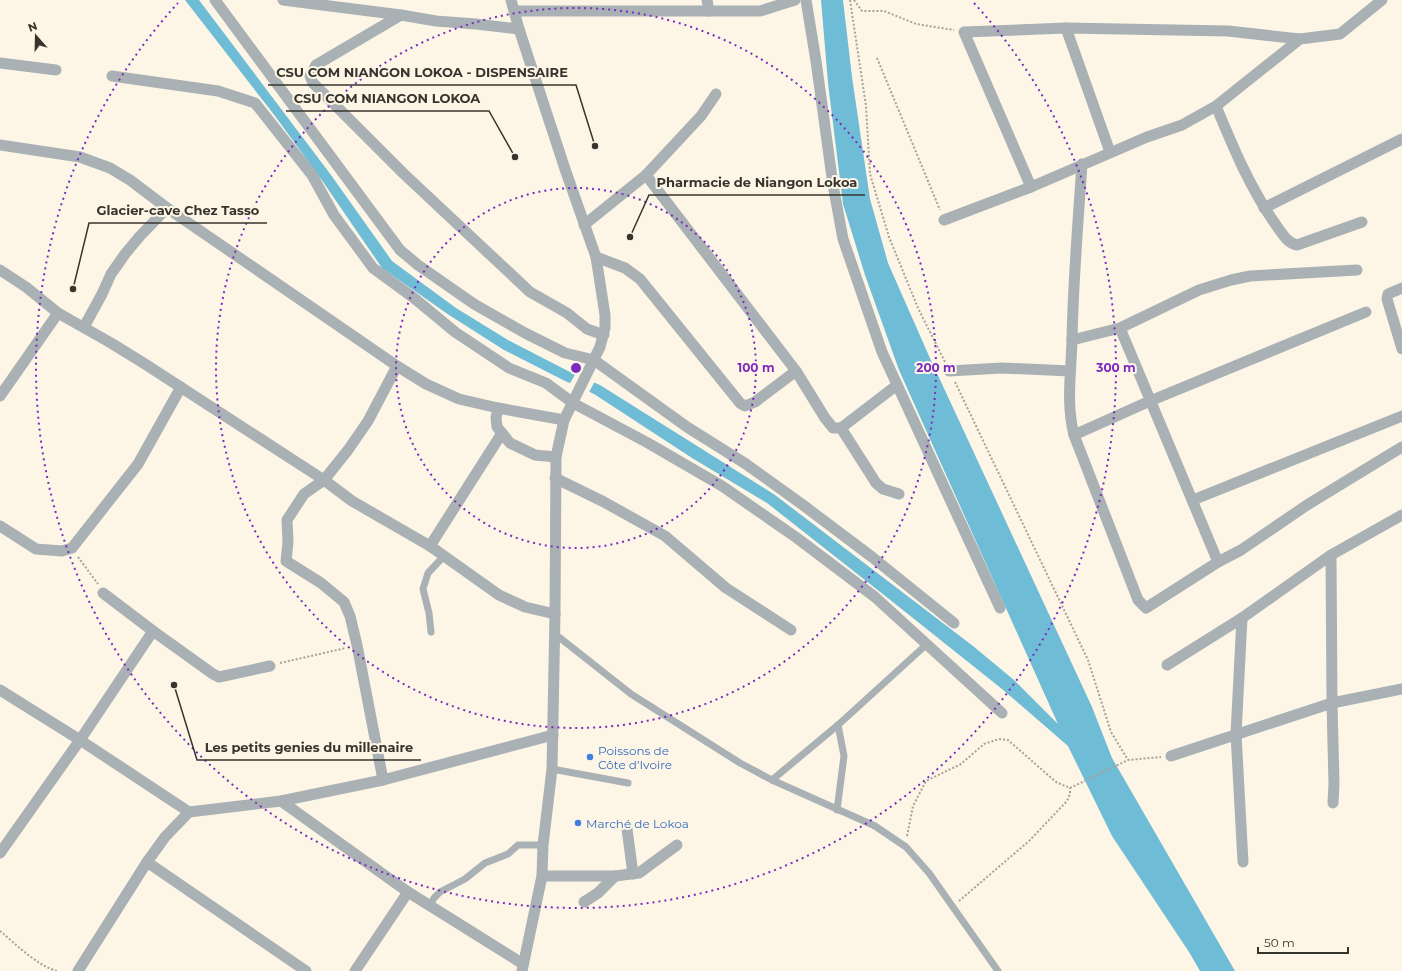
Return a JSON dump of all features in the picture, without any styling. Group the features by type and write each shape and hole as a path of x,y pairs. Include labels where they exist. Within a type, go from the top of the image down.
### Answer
{"street":[{"path":"215,0 400,250 418,265 474,304 525,334 565,353 594,360 687,427 746,464 803,505 872,557 954,623"},
{"path":"283,0 436,21 519,29"},
{"path":"281,801 408,892 523,968 542,876 543,845 552,769 555,634 556,457 564,420 600,347 604,335 605,315 596,257 519,29 511,0"},
{"path":"707,0 709,11"},
{"path":"515,11 760,11 795,0"},
{"path":"806,0 833,185 843,239 882,352 1000,608"},
{"path":"1031,187 964,32 1066,28 1228,31 1300,39 1340,34 1382,0"},
{"path":"401,15 316,66 310,76 312,83 404,174 530,292 567,313 587,328 604,335"},
{"path":"1066,28 1110,152"},
{"path":"944,220 1031,187 1110,152 1182,125 1216,106 1300,39"},
{"path":"0,63 56,70"},
{"path":"112,76 218,91 255,103 312,175 334,215 373,268 414,298 455,332 509,368 575,398 722,486 797,538 875,597 1002,713"},
{"path":"584,225 646,175 701,116 716,94"},
{"path":"1216,106 1240,163 1264,208 1291,244 1297,245 1362,222"},
{"path":"1264,208 1402,139"},
{"path":"0,145 80,157 110,168 130,180 167,208 397,366 426,384 459,399 564,420"},
{"path":"1082,164 1071,323 1070,418 1074,435 1138,600 1146,608 1218,562 1241,550 1307,505 1402,447"},
{"path":"646,175 796,371 825,418 833,428 841,428 897,385"},
{"path":"84,327 111,274 125,254 167,208"},
{"path":"596,257 625,268 640,279 740,403 745,406 755,402 796,371"},
{"path":"0,270 26,287 58,313 145,364 324,480 352,501 430,546 499,595 525,607 555,614"},
{"path":"1072,340 1120,328 1199,290 1231,280 1250,276 1357,270"},
{"path":"1402,288 1388,294 1387,299 1402,349"},
{"path":"1074,435 1150,401 1366,312"},
{"path":"0,396 58,313"},
{"path":"1120,328 1218,562"},
{"path":"383,780 350,616 344,602 321,583 286,561 288,542 287,520 304,494 324,480 348,450 368,421 397,366"},
{"path":"949,371 1002,368 1070,371"},
{"path":"0,526 36,549 62,552 72,548 138,464 181,388"},
{"path":"498,408 496,418 497,427 510,443 535,455 556,457"},
{"path":"1193,500 1402,416"},
{"path":"841,428 876,483 883,489 899,494"},
{"path":"430,546 502,433"},
{"path":"555,478 604,502 665,536 726,588 791,630"},
{"path":"1166,665 1242,618 1331,555 1402,516"},
{"path":"1331,555 1333,803"},
{"path":"103,593 153,631 219,677 270,666"},
{"path":"1242,618 1236,734 1243,862"},
{"path":"0,853 80,740 153,631"},
{"path":"1172,756 1332,703 1402,689"},
{"path":"0,690 80,740 189,812"},
{"path":"78,971 147,862 165,837 189,812 281,801 383,780 553,735"},
{"path":"627,829 633,874"},
{"path":"542,876 614,876 633,874 639,872 677,845"},
{"path":"147,862 306,971"},
{"path":"584,902 598,893 614,876"},
{"path":"355,971 408,892"}],"lane":[{"path":"431,632 429,613 423,589 428,573 444,556"},
{"path":"555,634 631,694 740,763 772,780 875,826 906,847 929,873 998,971"},
{"path":"772,780 838,725 927,644"},
{"path":"837,810 844,756 838,725"},
{"path":"552,769 628,783"},
{"path":"430,906 434,898 440,892 465,879 485,863 508,854 515,846 543,845"}],"path":[{"path":"850,0 866,106 870,174 889,237 918,308 991,455 1088,660 1111,732 1128,760"},
{"path":"854,0 862,11 884,11 916,24 964,32"},
{"path":"877,58 944,220"},
{"path":"72,548 103,593"},
{"path":"270,666 357,645"},
{"path":"906,847 908,827 913,806 926,781 961,764 984,744 999,739 1008,740 1056,782 1070,788 1128,760 1172,756"},
{"path":"953,906 1029,841 1067,801 1070,794 1070,788"},
{"path":"0,931 23,951 48,968 57,971"}],"water":[{"path":"185,0 199,0 331,175 392,261 456,308 508,340 568,371 600,385 775,495 973,646 1014,680 1058,724 899,370 865,275 843,204 828,83 821,0 843,0 852,77 870,199 888,263 929,356 1092,707 1112,758 1235,971 1200,971 1112,836 1068,746 1002,689 767,503 692,458 594,394 504,350 449,315 382,268 321,179 275,116"}],"pier":[{"path":"576,373 595,381 588,394 569,385"}],"place":[{"name":"CSU COM NIANGON LOKOA - DISPENSAIRE","path":"595,146"},
{"name":"CSU COM NIANGON LOKOA","path":"515,157"},
{"name":"Pharmacie de Niangon Lokoa","path":"630,237"},
{"name":"Glacier-cave Chez Tasso","path":"73,289"},
{"name":"Les petits genies du millenaire","path":"174,685"},
{"name":"Poissons de Côte d’Ivoire","path":"590,757"},
{"name":"Marché de Lokoa","path":"578,823"}]}
